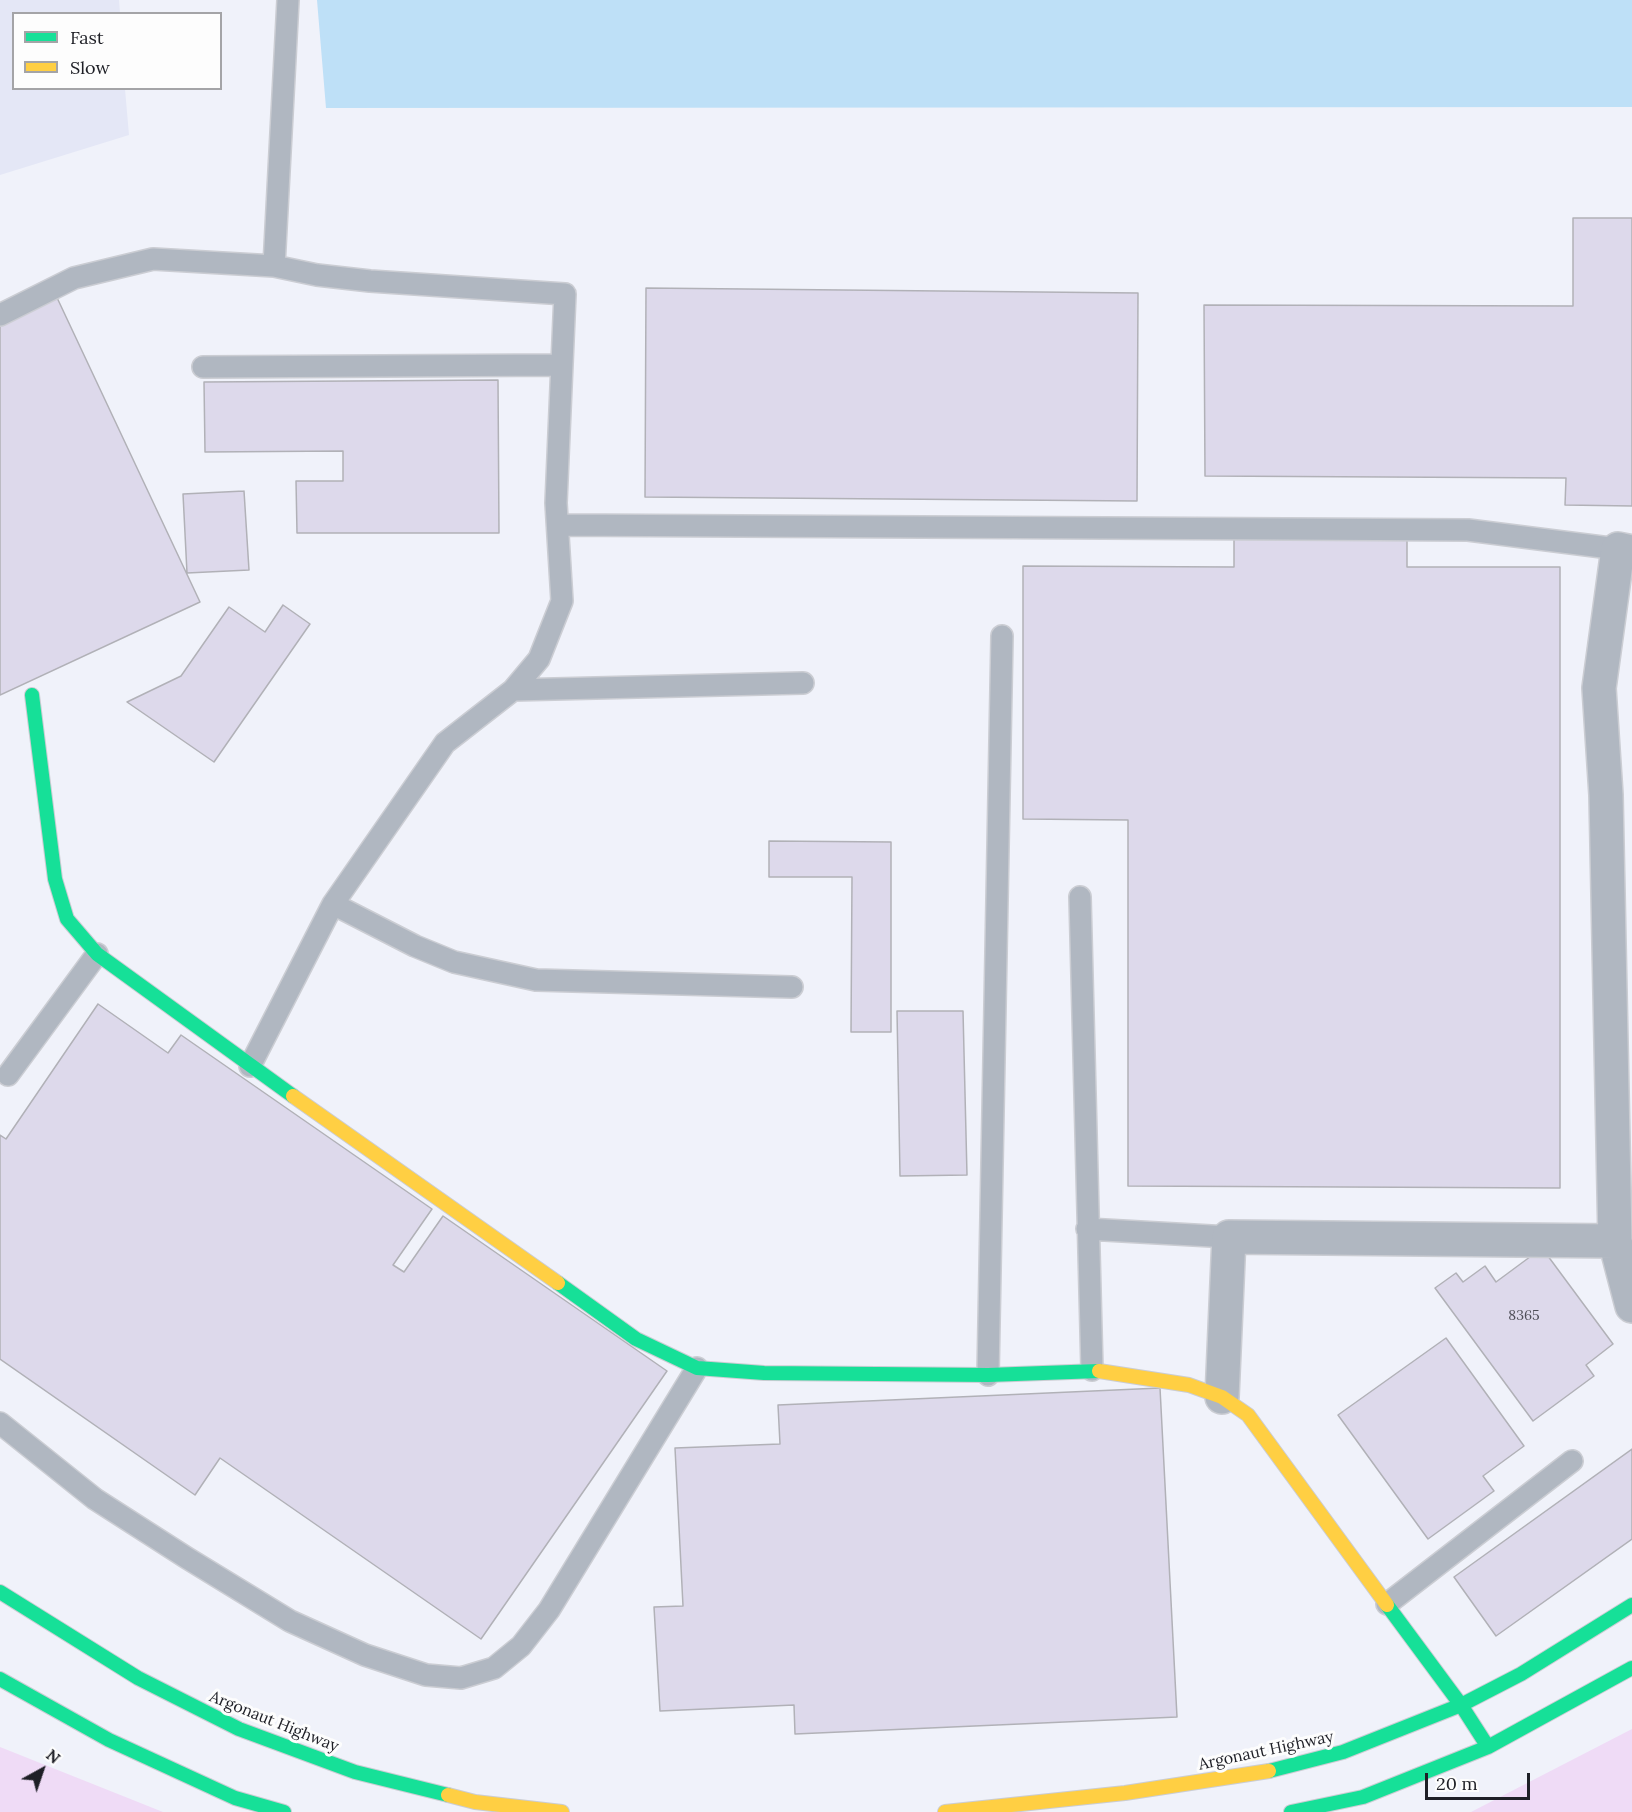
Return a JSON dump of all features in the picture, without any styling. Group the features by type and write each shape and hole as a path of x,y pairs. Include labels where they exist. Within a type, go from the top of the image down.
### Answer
{"main road":[{"path":"32,695 55,879 67,919 97,954 250,1066 636,1339 697,1368 764,1373 988,1376 1092,1370 1190,1385 1222,1397 1248,1415 1461,1705 1488,1747"},
{"name":"Argonaut Highway","path":"0,1592 138,1678 239,1729 355,1772 475,1802 562,1812"},
{"name":"Argonaut Highway","path":"945,1812 1125,1793 1263,1772 1344,1752 1461,1705 1521,1674 1632,1605"},
{"path":"1291,1812 1363,1797 1488,1747 1632,1668"},
{"path":"0,1679 119,1744 235,1798 284,1812"}],"street":[{"path":"1625,550 1599,688 1606,795 1615,1241 1632,1306"},
{"path":"1222,1397 1229,1237 1615,1241"}],"lane":[{"path":"274,266 288,0"},
{"path":"0,315 74,278 153,259 274,266 317,275 370,281 565,294 556,503 562,601 539,659 513,690 445,743 333,904 250,1066"},
{"path":"203,367 561,365"},
{"path":"558,525 1468,530 1625,550"},
{"path":"988,1376 1002,636"},
{"path":"513,690 803,683"},
{"path":"1080,897 1092,1370"},
{"path":"333,904 415,946 454,962 536,980 792,987"},
{"path":"8,1075 97,954"},
{"path":"1087,1229 1229,1237"},
{"path":"0,1423 96,1499 290,1621 365,1655 426,1675 461,1678 494,1668 521,1646 549,1610 697,1368"},
{"path":"1387,1604 1572,1461"}],"shaded area":[{"path":"0,0 119,0 120,12 12,12 12,90 125,90 129,135 0,175"},
{"path":"1632,1729 1632,1812 1471,1812"},
{"path":"0,1747 163,1812 0,1812"}],"water":[{"path":"317,0 1632,0 1632,107 326,108"}],"building":[{"path":"1573,218 1632,218 1632,506 1565,505 1566,478 1205,476 1204,305 1573,306"},
{"path":"52,287 200,602 0,695 0,312"},
{"path":"646,288 1138,293 1137,501 645,497"},
{"path":"498,380 499,533 297,533 296,481 343,481 343,451 205,452 204,382"},
{"path":"244,491 249,570 187,573 183,494"},
{"path":"1234,533 1407,534 1407,567 1560,567 1560,1188 1128,1186 1128,820 1023,819 1023,566 1234,567"},
{"path":"283,605 310,624 214,762 127,702 181,676 229,607 265,632"},
{"path":"769,841 891,842 891,1032 851,1032 852,877 769,877"},
{"path":"98,1004 168,1053 181,1035 432,1209 393,1265 404,1272 443,1216 667,1371 481,1639 220,1458 195,1495 0,1359 0,1135 6,1139"},
{"path":"897,1011 963,1011 967,1175 900,1176"},
{"path":"1542,1248 1613,1344 1586,1365 1594,1376 1533,1421 1435,1288 1456,1273 1463,1282 1485,1266 1496,1282"},
{"path":"1446,1338 1524,1446 1483,1476 1494,1491 1428,1539 1338,1415"},
{"path":"1160,1388 1177,1717 795,1734 794,1705 660,1711 654,1607 683,1606 675,1448 780,1444 778,1405"},
{"path":"1632,1449 1632,1539 1496,1636 1454,1577"}],"traffic: fast":[{"path":"32,695 55,879 67,919 97,954 293,1096"},
{"path":"558,1283 636,1339 697,1368 764,1373 988,1375 1099,1371"},
{"path":"0,1592 138,1678 239,1729 355,1772 448,1795"},
{"path":"1387,1605 1461,1705 1488,1747"},
{"path":"1269,1771 1343,1752 1461,1705 1521,1674 1632,1605"},
{"path":"1291,1812 1363,1797 1488,1747 1632,1668"},
{"path":"0,1679 109,1740 235,1798 284,1812"}],"traffic: slow":[{"path":"293,1096 558,1283"},
{"path":"1099,1371 1189,1385 1222,1397 1248,1415 1387,1605"},
{"path":"945,1812 1125,1793 1269,1771"},
{"path":"448,1795 475,1802 562,1812"}]}
